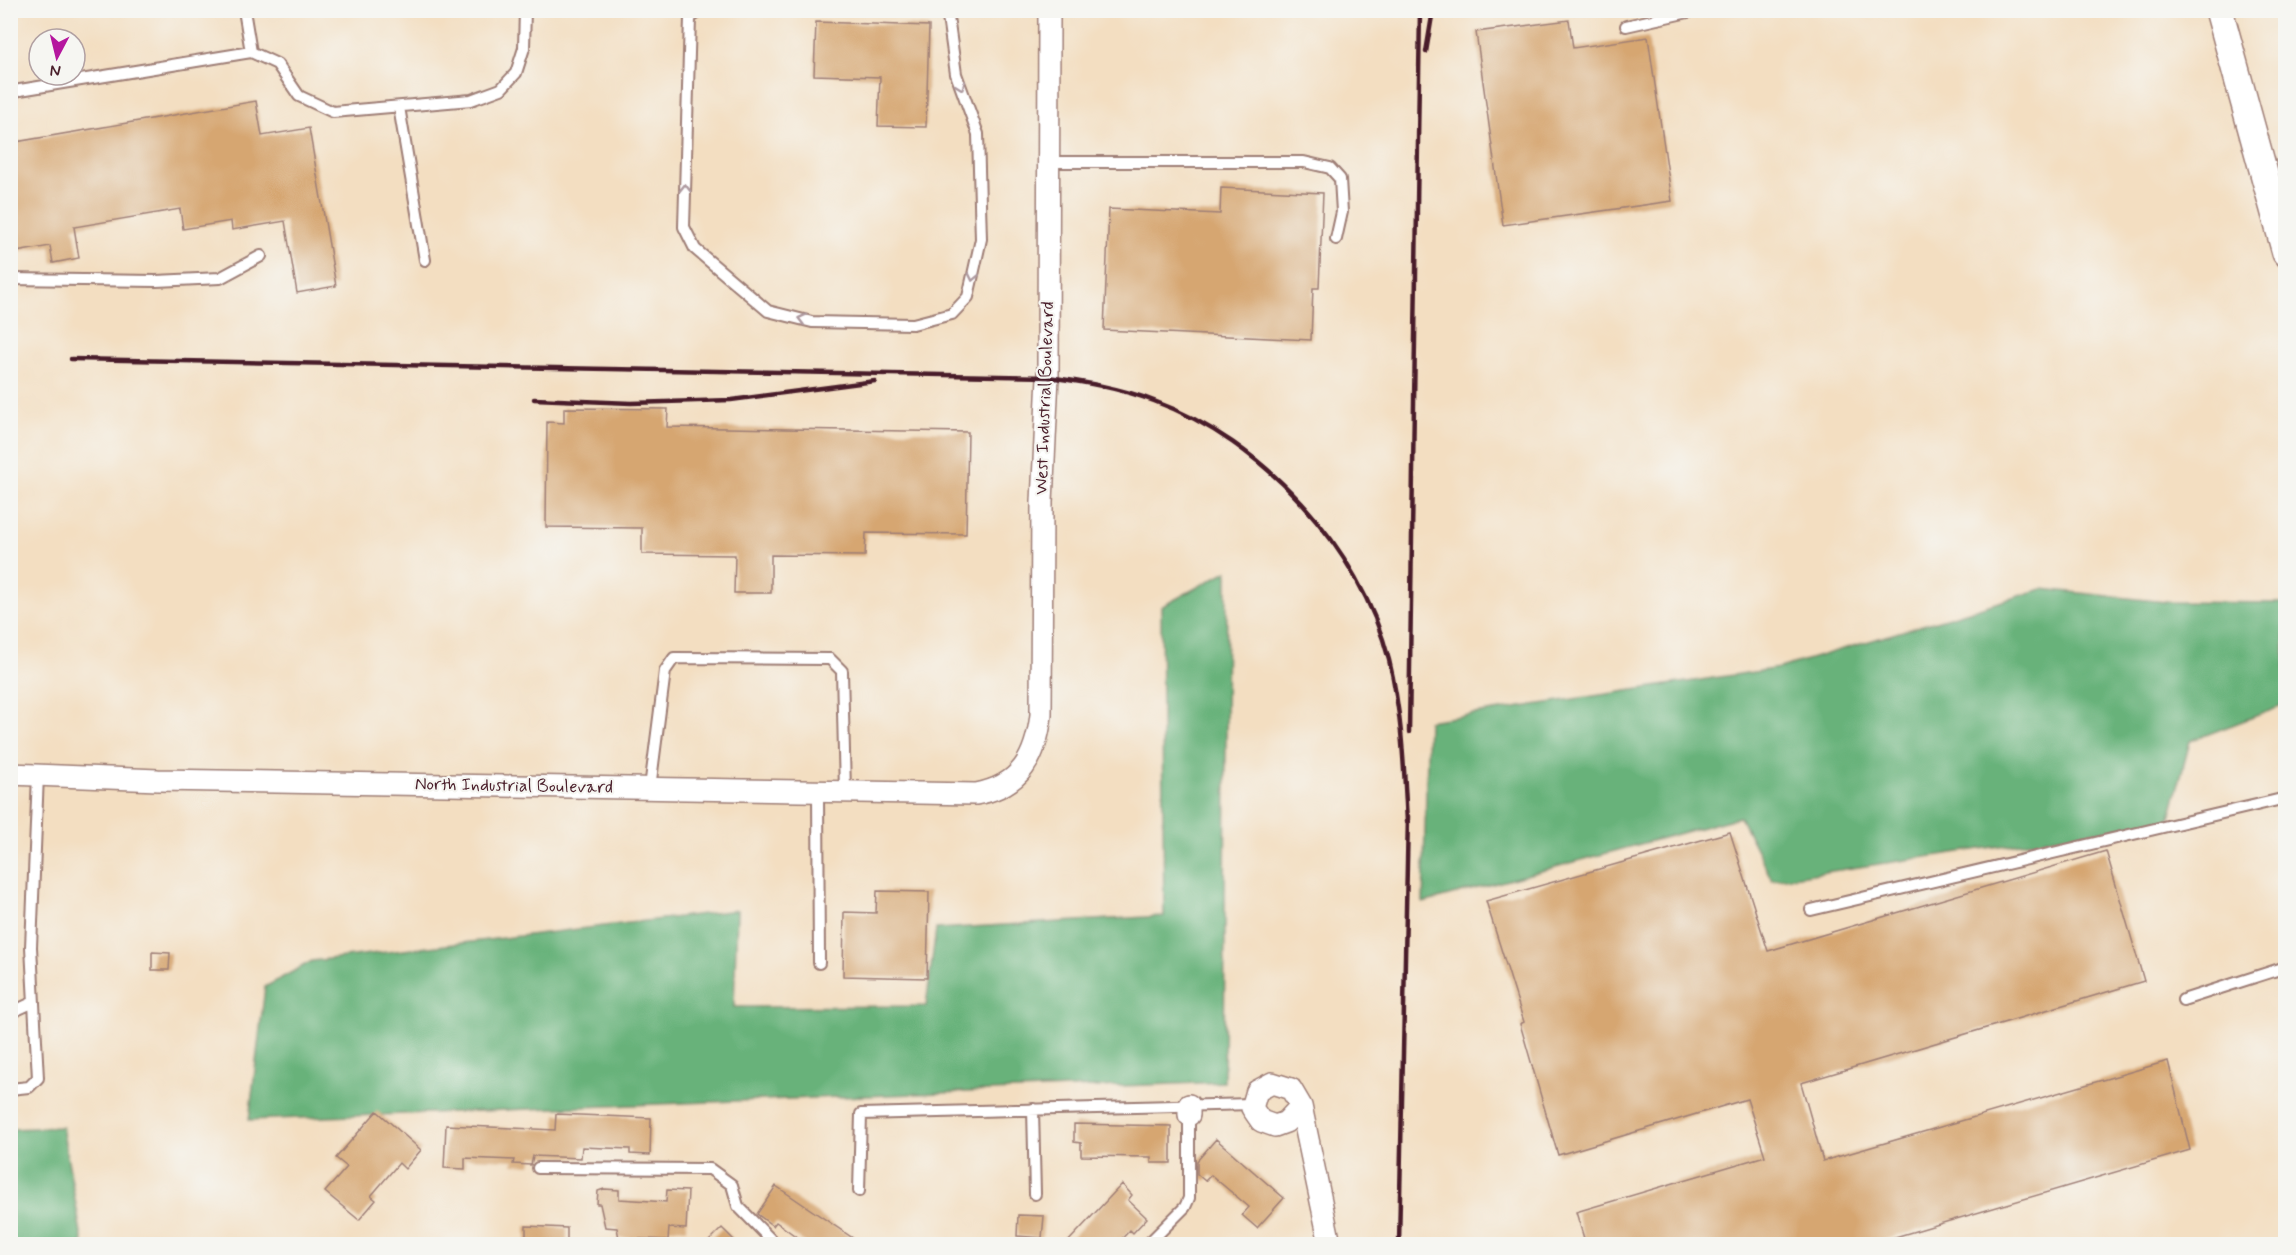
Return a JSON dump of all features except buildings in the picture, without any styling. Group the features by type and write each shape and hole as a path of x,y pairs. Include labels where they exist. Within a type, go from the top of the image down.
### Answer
{"street":[{"name":"West Industrial Boulevard","path":"1014,778 1024,768 1038,740 1041,715 1042,502 1048,377 1049,10"},
{"path":"2223,11 2286,253"},
{"name":"North Industrial Boulevard","path":"10,774 158,780 976,794 1004,787 1014,778"},
{"path":"1301,1106 1286,1122 1275,1126 1255,1116 1252,1104 1257,1090 1272,1083 1291,1089 1301,1106 1330,1245"}],"lane":[{"path":"244,10 251,52"},
{"path":"14,91 251,52 277,64 299,96 333,112 471,100 501,89 516,73 524,48 525,10"},
{"path":"701,10 690,14 684,227 694,249 768,311 812,322 913,324 952,314 968,297 981,239 978,134 956,74 947,10"},
{"path":"1626,26 1697,10"},
{"path":"399,107 425,260"},
{"path":"1050,162 1304,162 1330,168 1340,179 1342,212 1336,240"},
{"path":"10,279 156,281 220,278 261,256"},
{"path":"650,788 665,671 674,658 830,659 842,671 845,791"},
{"path":"10,1089 29,1087 38,1078 31,947 38,775"},
{"path":"818,791 819,963"},
{"path":"1812,910 2286,798"},
{"path":"2183,1000 2286,967"},
{"path":"10,1013 34,1002"},
{"path":"859,1191 861,1114 1033,1109 1189,1110 1252,1104"},
{"path":"1033,1109 1035,1194"},
{"path":"1148,1245 1185,1207 1189,1198 1189,1110"},
{"path":"538,1168 710,1169 732,1185 738,1206 775,1245"}],"green space":[{"path":"1227,571 1224,1082 249,1120 265,987 312,961 737,910 734,1007 926,1006 936,929 1164,916 1161,607"},
{"path":"2042,589 2166,602 2285,603 2285,705 2190,741 2169,821 1772,880 1740,817 1423,903 1428,721 1780,668"},
{"path":"62,1127 83,1244 11,1244 11,1129"}],"railway":[{"path":"1409,732 1420,10"},
{"path":"1426,52 1433,10"},
{"path":"71,359 1048,377 1102,386 1141,396 1194,419 1233,442 1269,471 1302,503 1331,539 1355,577 1375,618 1389,660 1402,740 1407,822"},
{"path":"534,399 631,403 731,400 875,381"},
{"path":"1399,1244 1408,816"}]}
